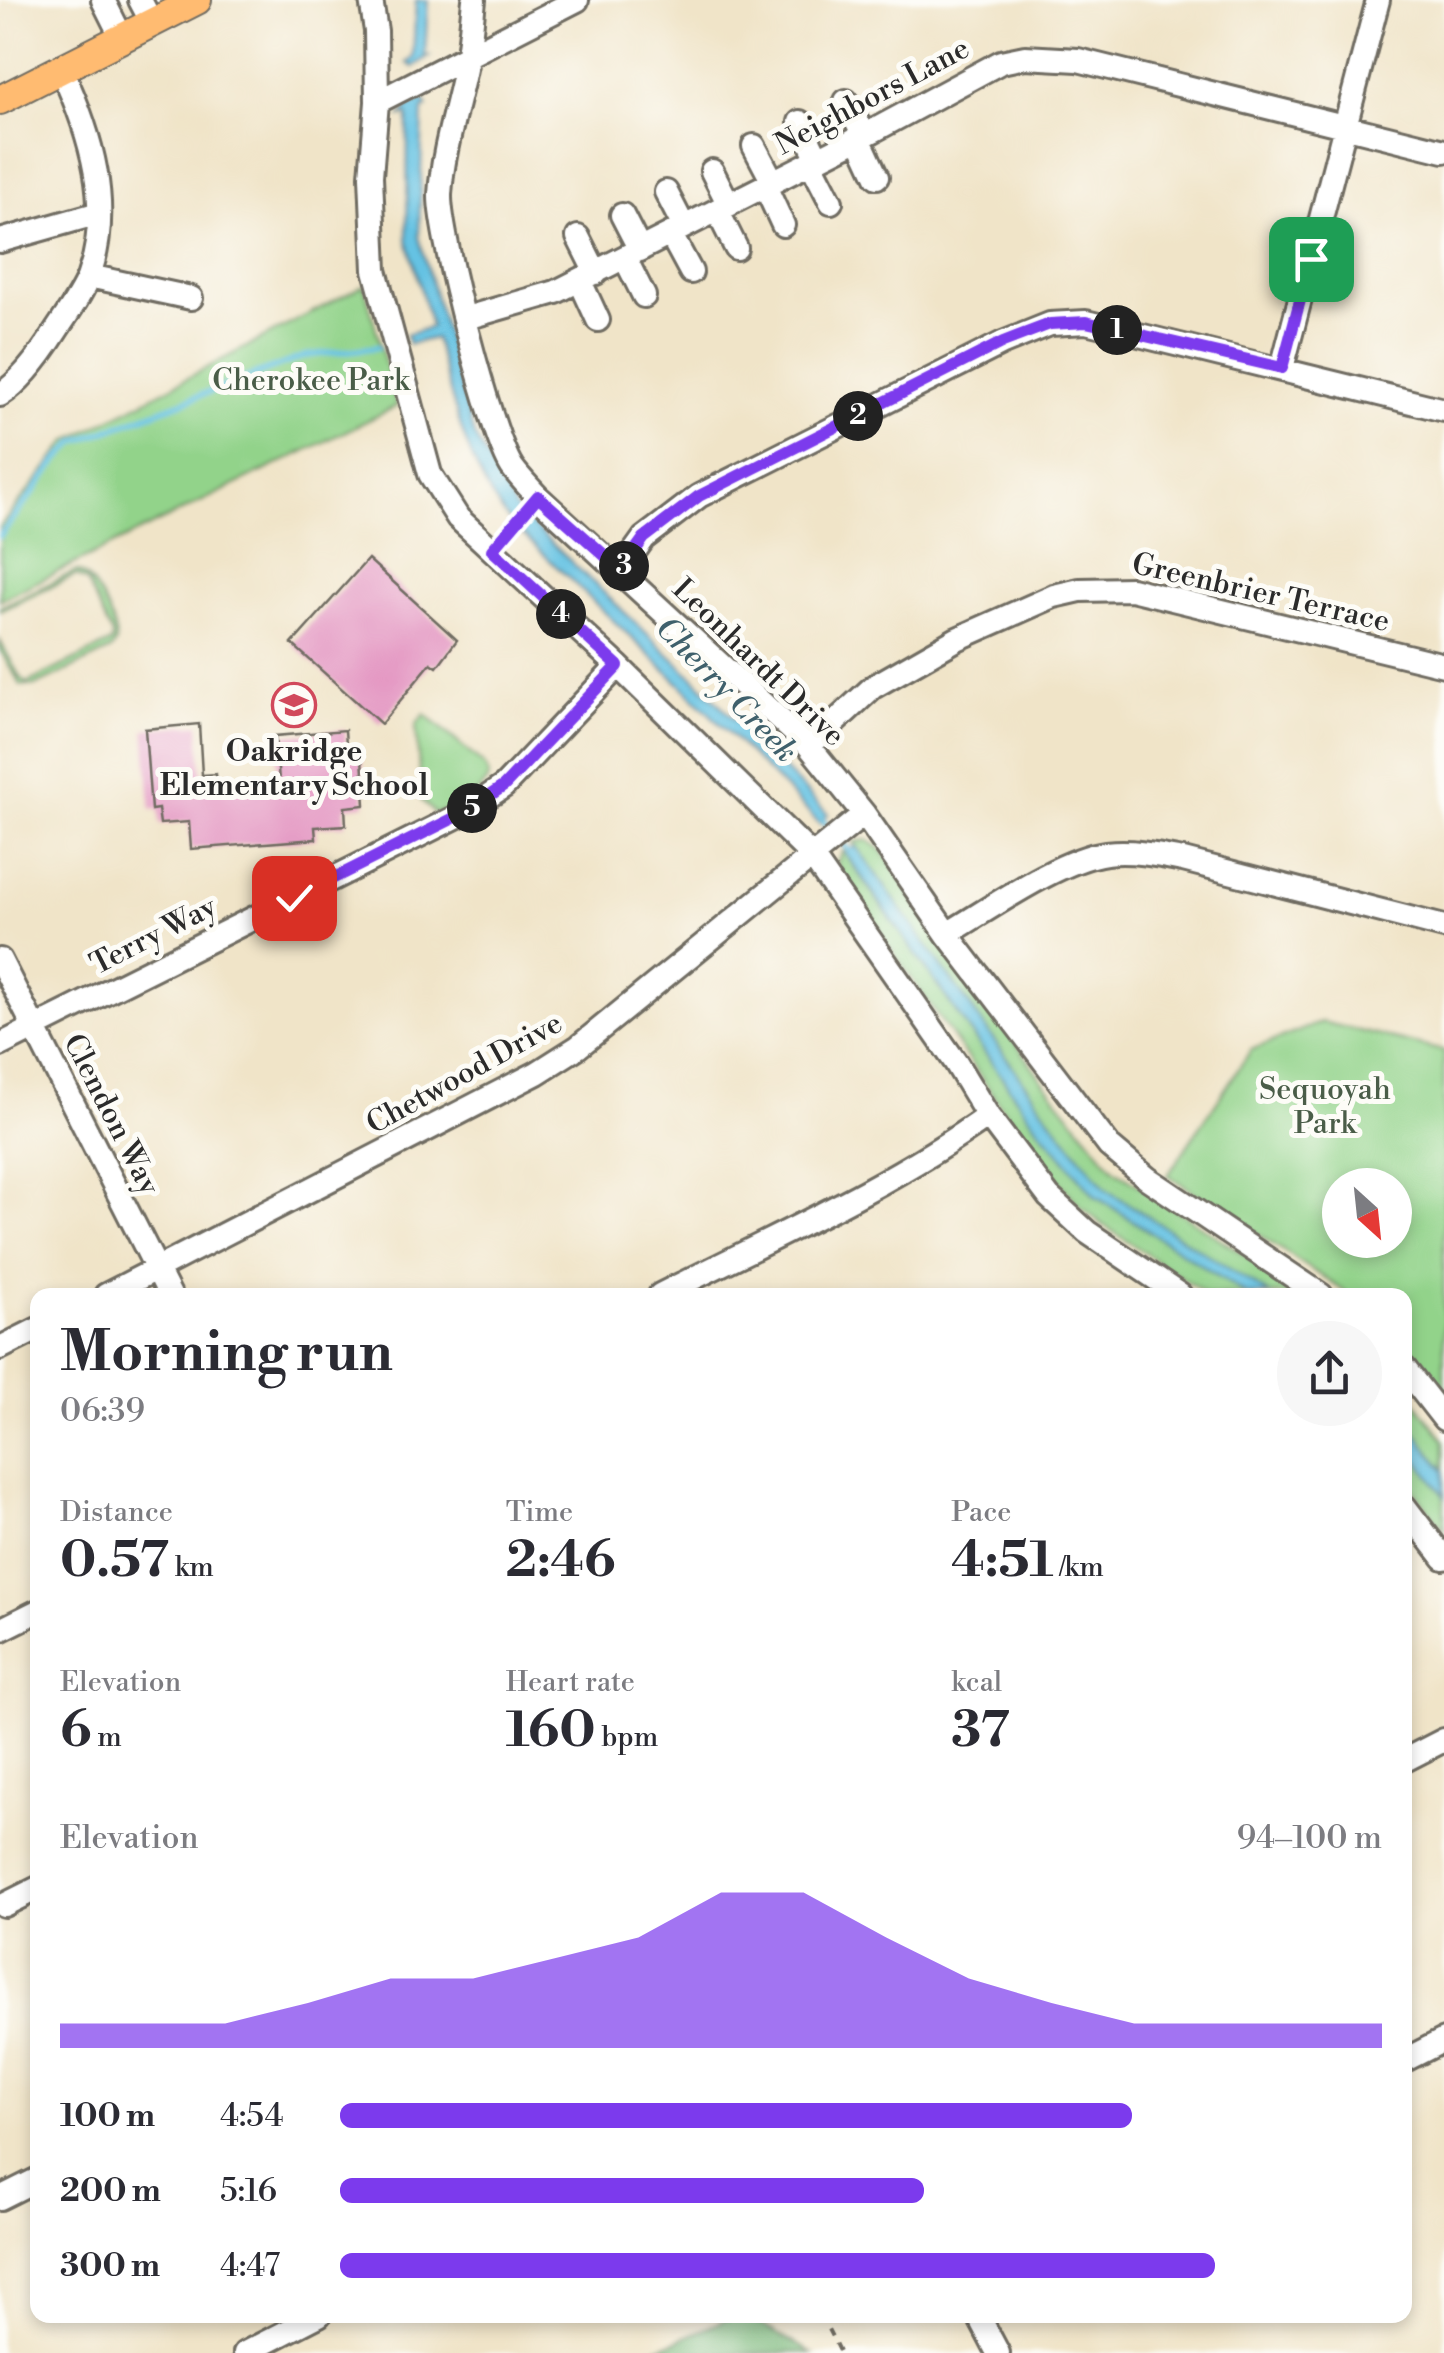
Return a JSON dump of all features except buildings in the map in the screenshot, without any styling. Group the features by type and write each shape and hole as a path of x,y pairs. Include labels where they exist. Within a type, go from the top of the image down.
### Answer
{"main road":[{"path":"0,100 122,38 146,11 196,0"}],"street":[{"path":"103,0 122,38"},
{"path":"371,0 376,31 377,102 371,176 375,270 430,474 458,518 819,849 988,1116 1049,1198 1150,1287"},
{"name":"Leonhardt Drive","path":"474,0 468,55 444,146 440,200 448,250 494,423 511,466 538,496 809,746 855,820 1109,1146 1147,1178 1311,1288"},
{"path":"377,102 577,0"},
{"path":"1282,368 1378,0"},
{"name":"Neighbors Lane","path":"466,318 556,292 1000,62 1025,57 1078,60 1444,151"},
{"path":"0,395 48,344 89,276 99,214 92,152 85,121 61,68"},
{"path":"846,101 877,177"},
{"path":"800,122 831,202"},
{"path":"754,146 783,224"},
{"path":"712,171 736,248"},
{"path":"666,192 690,272"},
{"path":"0,241 99,214"},
{"path":"622,215 644,296"},
{"path":"578,237 598,320"},
{"path":"89,276 191,298"},
{"path":"621,570 644,538 699,496 1003,342 1050,324 1086,322 1444,410"},
{"name":"Greenbrier Terrace","path":"809,746 872,687 957,639 1054,596 1080,590 1131,589 1444,665"},
{"name":"Terry Way","path":"0,1045 462,814 504,786 618,666"},
{"name":"Chetwood Drive","path":"120,1288 537,1073 578,1047 855,820"},
{"path":"946,934 1078,862 1103,854 1140,852 1444,926"},
{"name":"Clendon Way","path":"0,960 166,1288"},
{"path":"674,1288 941,1150 988,1116"},
{"path":"0,1348 30,1334"},
{"path":"1412,1378 1444,1419"},
{"path":"1412,1516 1444,1558"},
{"path":"0,1630 30,1615"},
{"path":"1412,1756 1444,1740"},
{"path":"4,1906 30,1892"},
{"path":"1412,2056 1444,2040"},
{"path":"0,2198 30,2183"},
{"path":"245,2353 304,2323"},
{"path":"982,2323 998,2353"}],"path":[{"path":"492,550 538,496"},
{"path":"824,2323 840,2353"}],"green space":[{"name":"Cherokee Park","path":"364,285 397,406 0,600 0,527 68,441"},
{"path":"76,571 91,582 103,602 116,643 111,650 35,686 21,685 0,650 0,641 27,683 112,642 87,582 76,575 0,611 0,607"},
{"path":"425,714 485,766 489,775 481,789 467,800 434,813 421,800 416,725"},
{"path":"867,840 881,849 1040,1077 1114,1169 1295,1288 1259,1288 1107,1191 1043,1109 853,842"},
{"path":"843,851 1030,1117 1095,1196 1236,1288 1197,1288 1082,1208 1031,1149 841,878 837,862"},
{"name":"Sequoyah Park","path":"1322,1022 1444,1051 1444,1403 1412,1357 1412,1288 1339,1288 1168,1175 1251,1050"},
{"path":"1412,1398 1444,1440 1444,1471 1412,1428"},
{"path":"1412,1452 1444,1496 1444,1530 1412,1488"},
{"path":"717,2323 758,2323 812,2353 647,2353"}],"water":[{"path":"416,0 428,0 425,56 429,56 413,67 407,63 413,58"},
{"path":"423,99 428,107 423,109 419,237 474,435 518,513 510,522 472,458 435,338 409,344 406,335 431,327 407,239 408,115 401,116 409,106"},
{"path":"527,520 692,676 828,814 820,824 518,530"},
{"path":"856,846 1043,1109 1107,1190 1259,1288 1236,1288 1095,1196 1030,1117 845,853"},
{"path":"1412,1428 1444,1471 1444,1496 1412,1452"}],"waterway":[{"path":"0,536 76,442 305,356 378,347"},
{"name":"Cherry Creek","path":"508,513 528,532"},
{"name":"Cherry Creek","path":"819,817 854,856"}],"place":[{"name":"Oakridge Elementary School","path":"294,705"}],"route":[{"path":"294,898 462,814 504,786 618,666 492,550 538,496 621,570 644,538 699,496 1003,342 1050,324 1086,322 1282,368 1311,259"}]}
